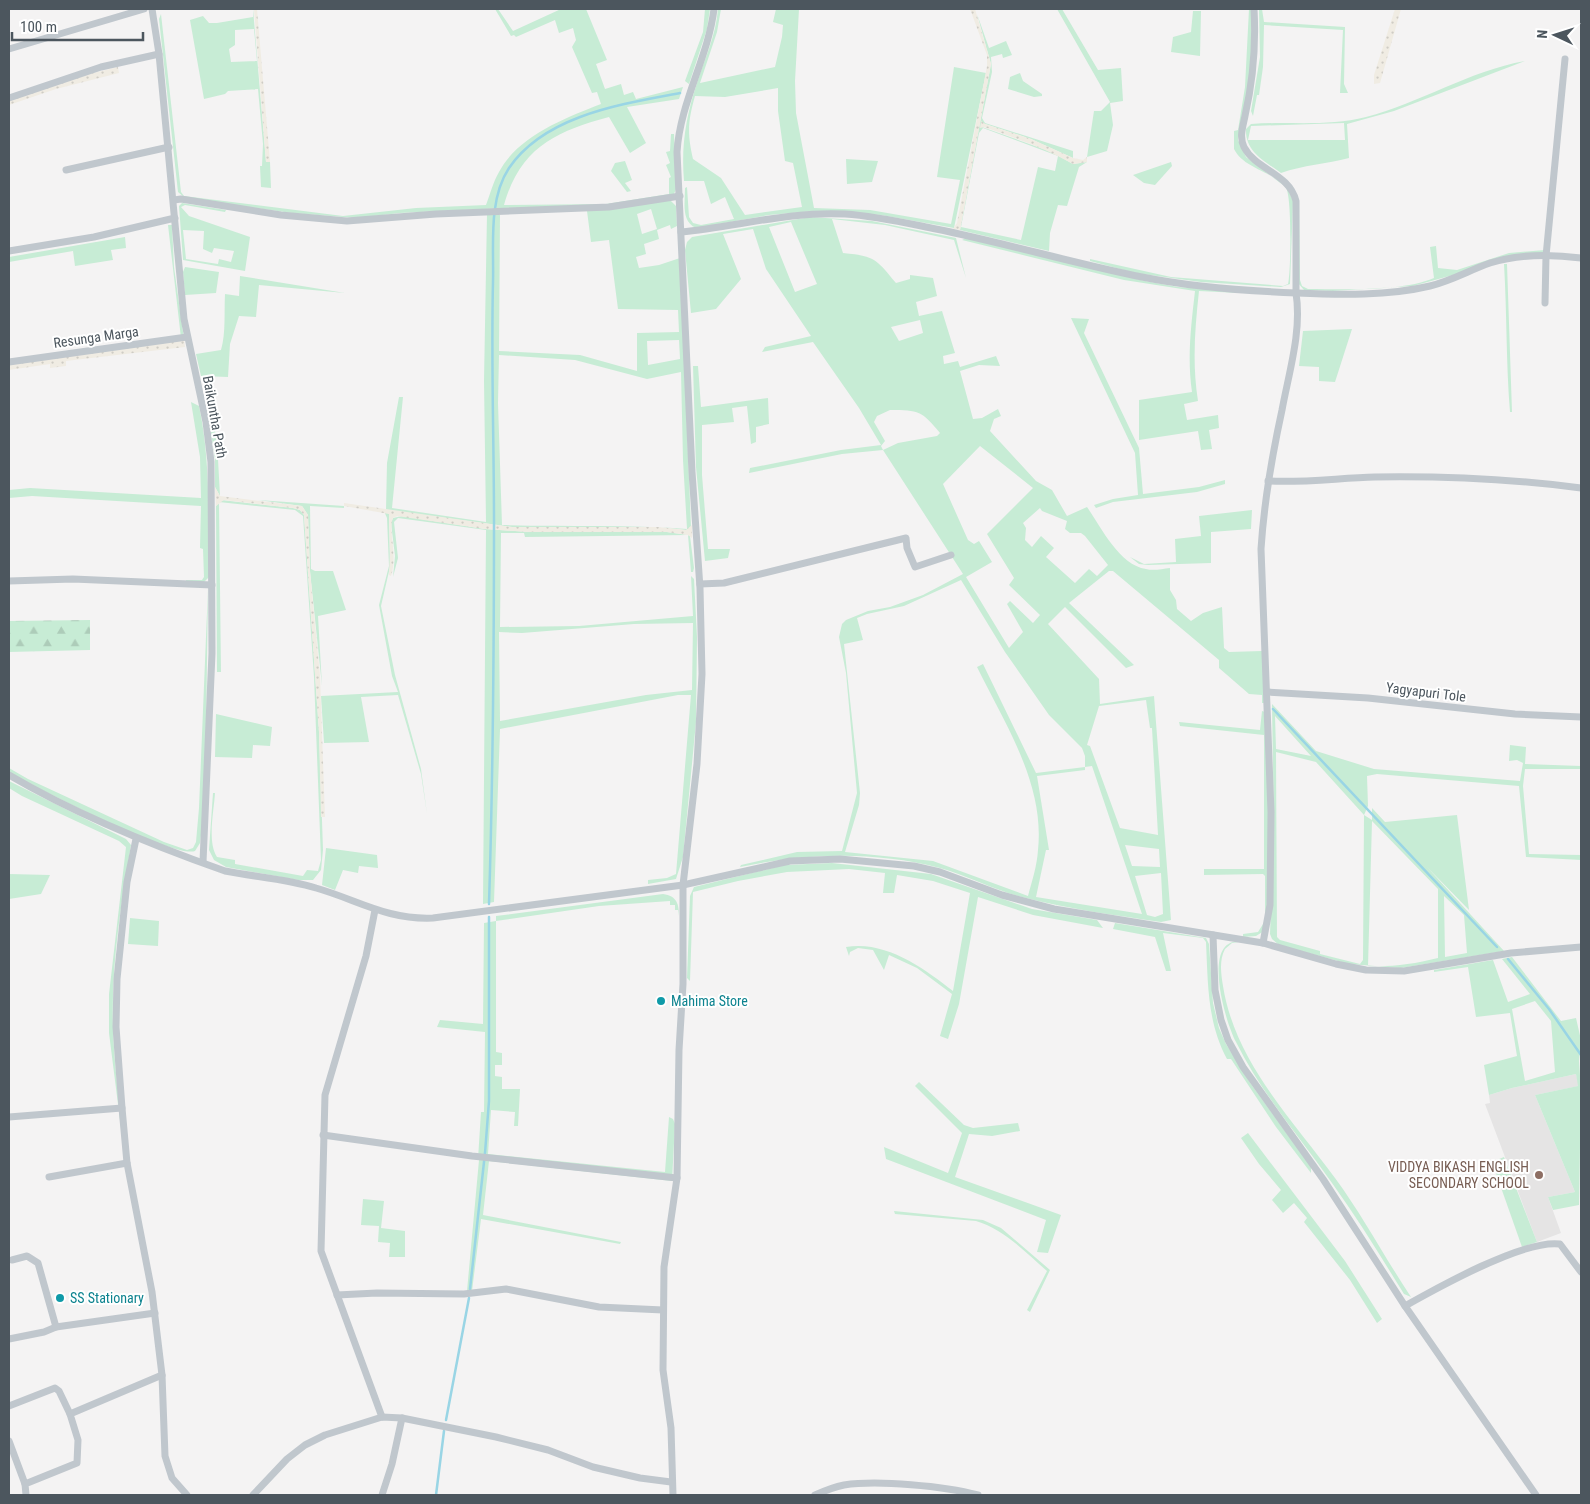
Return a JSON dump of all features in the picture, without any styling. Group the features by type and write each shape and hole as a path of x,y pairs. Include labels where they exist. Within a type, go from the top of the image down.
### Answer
{"street":[{"path":"9,49 144,9"},
{"name":"Baikuntha Path","path":"152,9 169,147 181,295 187,337 206,422 211,462 211,714 203,862"},
{"path":"673,1495 671,1482 671,1428 663,1370 663,1310 666,1241 677,1178 684,885 697,764 702,674 700,584 677,152 681,119 711,32 714,9"},
{"path":"1254,9 1253,74 1242,141 1246,151 1282,179 1294,192 1296,201 1296,293 1298,306 1294,349 1268,482 1261,549 1272,812 1270,905 1263,943"},
{"path":"9,98 101,67 159,54"},
{"path":"1546,303 1546,256 1565,59"},
{"path":"66,170 169,147"},
{"path":"174,200 181,199 281,215 347,221 436,214 609,207 680,196"},
{"path":"681,232 708,230 790,214 845,214 874,217 947,231 1142,277 1202,285 1296,293 1341,294 1410,289 1444,282 1508,258 1546,256 1581,258"},
{"path":"9,251 94,237 175,218"},
{"name":"Resunga Marga","path":"9,362 187,337"},
{"path":"1268,482 1374,477 1455,478 1581,488"},
{"path":"700,584 724,583 906,538 907,548 915,568 951,555"},
{"path":"9,581 73,579 212,585"},
{"name":"Yagyapuri Tole","path":"1268,692 1368,698 1497,712 1581,718"},
{"path":"9,775 136,839 225,871 318,888 374,910 403,918 433,918 684,885 790,861 867,860 940,872 1002,895 1054,909 1263,943 1350,968 1386,971 1442,966 1510,953 1581,947"},
{"path":"136,839 126,892 117,979 116,1027 122,1108 127,1163 155,1314 162,1375 167,1466 172,1478 187,1495"},
{"path":"374,910 366,956 327,1086 323,1135 321,1251 382,1417"},
{"path":"1213,935 1216,990 1221,1020 1228,1040 1244,1067 1323,1179 1405,1306 1536,1495"},
{"path":"9,1117 122,1108"},
{"path":"323,1135 472,1156 677,1178"},
{"path":"49,1177 127,1163"},
{"path":"1405,1306 1495,1259 1550,1243 1560,1244 1581,1272"},
{"path":"12,1260 27,1256 38,1262 56,1327"},
{"path":"338,1295 377,1293 464,1294 506,1289 599,1307 663,1310"},
{"path":"9,1339 44,1332 56,1327 155,1314"},
{"path":"70,1414 162,1375"},
{"path":"9,1406 55,1388 59,1391 70,1414 78,1440 77,1463 25,1484"},
{"path":"253,1495 287,1459 305,1445 325,1435 382,1417 402,1418 532,1445 602,1469 640,1478 671,1482"},
{"path":"382,1495 392,1464 402,1418"},
{"path":"9,1440 25,1484 26,1495"},
{"path":"815,1495 837,1487 854,1484 905,1485 978,1495"}],"shaded area":[{"name":"VIDDYA BIKASH ENGLISH SECONDARY SCHOOL","path":"1576,1074 1579,1086 1535,1095 1575,1192 1548,1197 1561,1233 1537,1242 1485,1104 1490,1103 1489,1095"}],"green space":[{"path":"253,9 266,162 270,162 271,188 261,187 260,166 262,166 263,144 258,89 228,91 225,94 204,99 190,20 203,16 209,23 217,23 253,17","holes":["254,29 257,61 231,62 229,49 235,45 235,30"]},
{"path":"495,9 498,9 513,31 561,9 586,9 607,60 596,64 605,89 621,84 624,95 633,92 636,99 683,87 679,99 627,107 646,143 630,153 609,117 572,129 543,145 530,156 520,169 511,185 504,205 606,204 669,194 669,178 671,177 666,165 670,163 666,152 670,151 671,134 674,134 676,189 674,194 606,206 503,208 400,213 356,218 292,213 198,200 185,198 178,192 159,19 161,14 181,192 184,196 343,216 416,208 486,205 499,172 507,159 518,148 530,138 558,122 601,104 597,92 592,93 572,47 576,40 573,28 559,33 555,20 516,37 514,35 511,36"},
{"path":"705,9 710,9 707,29 689,84 685,81 703,32"},
{"path":"718,9 721,9 717,32 700,83 775,67 783,25 773,22 776,9 799,9 795,81 796,113 814,208 870,210 951,224 960,180 937,177 954,67 986,73 954,228 881,215 814,211 769,215 696,228 691,225 685,211 685,188 687,187 689,217 693,223 701,225 734,219 725,197 711,204 704,181 684,181 683,156 687,119 717,19","holes":["778,88 778,111 785,161 793,163 802,207 745,215 721,178 693,159 689,127 695,96 725,97"]},
{"path":"1057,9 1062,9 1098,70 1121,68 1123,101 1110,103 1113,125 1107,151 1087,157 1094,111 1101,111 1110,102"},
{"path":"1249,9 1251,9 1252,50 1246,102 1238,140 1246,157 1271,176 1251,166 1234,149 1234,131 1238,130 1245,87"},
{"path":"1259,9 1262,9 1264,22 1345,27 1344,84 1348,93 1340,93 1343,30 1264,25 1263,67 1259,95 1257,95 1253,116 1251,111 1260,57"},
{"path":"1193,11 1201,11 1200,56 1171,52 1173,37 1191,32"},
{"path":"977,14 989,48 1006,41 1012,55 1003,58 1002,54 991,57 992,72 982,118 985,123 1073,151 1073,158 1031,139 982,123 982,127 1052,152 1073,164 1087,162 1079,167 1067,206 1058,205 1050,233 1049,251 960,230 991,64","holes":["983,128 1058,156 1055,171 1038,167 1021,240 961,227 979,133"]},
{"path":"1525,61 1394,111 1347,124 1349,158 1281,173 1257,155 1249,144 1247,137 1246,129 1251,124 1323,123 1366,117 1406,104 1464,79","holes":["1344,123 1345,140 1248,140 1251,126"]},
{"path":"1020,73 1023,81 1042,94 1042,96 1034,97 1008,89 1010,77"},
{"path":"846,159 878,161 872,182 847,184"},
{"path":"625,161 632,180 625,183 631,191 627,192 611,171 615,163"},
{"path":"1171,162 1172,166 1155,185 1144,183 1133,175"},
{"path":"1283,185 1287,188 1293,201 1290,284 1281,287 1201,282 1135,273 1090,261 1090,259 1171,277 1283,286 1288,284 1289,277 1290,235 1288,194"},
{"path":"1299,199 1300,280 1302,286 1308,289 1367,289 1304,290 1298,283"},
{"path":"670,200 676,206 677,226 671,229 670,225 657,230 659,239 644,244 646,254 636,257 639,268 659,265 680,258 691,527 686,530 661,527 687,529 681,372 647,379 575,360 499,355 498,403 502,525 652,527 512,527 386,510 387,463 399,397 403,397 392,508 486,522 484,381 487,214 500,215 499,351 580,355 637,371 637,333 679,332 678,310 618,309 609,240 591,242 587,211","holes":["651,209 657,229 642,234 637,214","679,340 680,359 648,365 647,341"]},
{"path":"182,203 226,210 225,212 185,205 181,207 189,216 250,237 245,271 183,260 179,206","holes":["183,230 204,231 203,249 212,253 214,248 234,251 231,262 219,259 218,264 186,259"]},
{"path":"810,217 872,221 956,238 966,278 954,240 885,225 832,219 843,253 869,257 879,264 896,283 910,279 910,275 933,278 937,296 916,302 919,316 942,311 955,353 943,356 944,364 958,361 960,367 996,356 1000,366 979,365 960,371 973,419 982,418 998,409 1001,416 994,419 990,431 1036,481 1052,490 1067,516 1087,507 1112,544 1127,560 1136,566 1149,570 1170,568 1170,590 1176,600 1177,609 1191,621 1203,613 1222,607 1224,648 1229,652 1262,651 1265,703 1262,703 1262,695 1249,694 1219,668 1219,660 1113,571 1109,571 1069,603 1134,665 1126,668 1065,607 1048,624 1099,679 1100,704 1154,696 1171,920 1161,922 1039,901 1001,891 940,868 890,859 840,856 815,857 765,862 740,867 741,865 797,852 842,851 857,793 846,673 839,637 842,624 846,620 868,611 890,607 923,595 963,574 883,450 842,454 749,473 750,468 841,450 881,445 859,408 813,342 762,352 765,347 811,336 766,269 753,229 723,234 741,279 716,309 691,313 685,250 687,242 692,237","holes":["791,222 817,284 795,292 769,227","920,320 923,333 899,341 891,327","890,410 919,413 929,420 940,433 937,436 898,443 883,450 881,446 885,441 874,422 877,416","980,446 1033,488 987,534 1014,578 1009,585 1040,615 1033,623 1010,601 1007,604 1023,632 1009,648 966,577 992,562 979,541 974,544 968,540 943,484","1040,508 1042,511 1067,521 1065,529 1070,533 1081,533 1085,536 1108,565 1097,576 1089,569 1075,583 1046,557 1054,548 1041,536 1032,547 1025,540 1026,528 1023,523","961,580 1005,652 1049,715 1082,748 1085,756 1085,767 1036,773 983,664 977,667 1021,755 1035,802 1039,826 1038,850 1028,896 933,861 845,852 859,805 860,793 844,644 863,640 857,618 904,606","1146,700 1150,728 1152,728 1158,835 1120,828 1090,746 1087,745 1099,706","1092,766 1142,914 1036,897 1046,850 1049,850 1037,776 1085,770 1085,767","1125,845 1159,849 1160,867 1132,866","1161,873 1163,914 1155,917 1147,915 1135,876"]},
{"path":"168,225 172,225 174,267 184,339 181,338"},
{"path":"125,237 126,248 111,250 113,260 75,266 73,251 9,262 9,257"},
{"path":"966,238 1145,281 1178,287 1240,291 1239,293 1199,291 1195,332 1198,401 1184,404 1187,420 1218,415 1219,428 1209,430 1212,449 1201,450 1198,431 1139,440 1139,400 1192,392 1190,354 1195,291 1124,280 962,240"},
{"path":"1436,246 1438,268 1457,270 1509,253 1545,250 1543,253 1530,254 1413,286 1391,287 1405,286 1434,278 1430,247"},
{"path":"1504,264 1507,264 1512,412 1510,412 1509,394"},
{"path":"185,267 219,272 216,293 185,295 183,272"},
{"path":"240,276 345,293 259,285 256,317 239,316 230,344 228,377 201,376 196,354 221,350 224,330 225,294 239,296"},
{"path":"1071,318 1089,319 1084,333 1139,448 1143,494 1199,487 1225,480 1225,484 1197,492 1113,502 1096,508 1094,505 1113,499 1138,495 1135,453"},
{"path":"1352,329 1335,382 1319,381 1319,367 1299,366 1303,331"},
{"path":"693,366 698,366 701,407 768,398 769,424 756,427 756,442 751,444 747,406 732,408 734,422 702,425 702,475 708,549 730,549 728,558 705,561 696,467"},
{"path":"207,387 217,441 220,496 215,487 215,459 204,388"},
{"path":"191,402 199,406 207,470 209,577 204,582 186,583 186,580 202,580 204,577 203,549 200,548 201,506 32,496 9,498 9,490 30,488 201,498 200,457"},
{"path":"221,500 293,508 300,510 304,515 319,732 323,850 321,870 313,880 298,880 226,867 214,860 209,850 213,793 215,793 212,843 217,857 235,860 235,864 303,876 307,870 318,871 321,860 314,677 303,516 295,510 219,502"},
{"path":"258,500 344,506 344,508 310,506 311,569 315,571 333,571 346,610 318,616 322,686 310,571 308,515 302,506"},
{"path":"219,502 221,672 217,672 216,506"},
{"path":"1252,510 1251,529 1211,532 1211,563 1148,565 1139,564 1130,557 1144,564 1176,562 1175,539 1201,536 1199,516"},
{"path":"384,511 389,514 390,567 381,606 395,675 421,769 427,814 421,774 398,695 361,697 369,742 324,743 321,696 398,692 392,676 379,605 389,566 387,518"},
{"path":"402,516 485,529 529,532 667,532 688,535 525,537 524,533 501,533 500,627 579,626 693,616 691,576 694,579 697,637 696,722 683,857 676,879 648,884 648,880 667,878 676,874 691,695 678,695 500,729 494,902 483,904 486,530 398,518 394,522 398,558 393,577 395,556 391,523 393,518","holes":["693,623 692,690 646,695 500,721 499,632 522,633 634,624"]},
{"path":"688,535 690,536 694,568 693,572 691,572"},
{"path":"208,588 206,734 202,828 200,843 195,851 182,851 134,833 74,806 9,772 9,768 28,779 164,842 187,850 193,848 196,842 199,808"},
{"path":"90,620 90,650 9,652 9,621"},
{"path":"1272,704 1316,751 1374,769 1520,781 1523,763 1517,760 1509,761 1510,745 1526,747 1525,764 1581,766 1581,769 1525,769 1523,786 1529,854 1581,855 1581,860 1526,857 1519,786 1377,774 1367,776 1368,806 1364,815 1372,820 1372,808 1385,822 1457,815 1469,910 1427,867 1504,951 1401,968 1377,966 1403,965 1438,958 1438,889 1372,821 1368,965 1349,964 1279,945 1272,939 1270,934 1274,829","holes":["1275,716 1311,756 1276,749","1276,752 1316,762 1364,815 1363,960 1360,964 1320,954 1320,951 1280,940 1277,937","1444,896 1464,915 1467,953 1445,957"]},
{"path":"1262,711 1265,712 1270,822 1267,904 1264,931 1256,936 1243,937 1243,934 1258,932 1265,921 1265,876 1263,874 1204,875 1204,869 1264,869 1264,735 1180,726 1179,722 1260,730"},
{"path":"216,714 272,727 270,746 253,745 252,758 215,757"},
{"path":"9,781 126,839 131,845 117,935 113,1004 115,1056 123,1144 109,1033 109,994 126,847 119,841 22,796 9,788"},
{"path":"326,848 377,855 378,868 359,866 358,873 343,870 335,890 322,885"},
{"path":"832,863 931,874 1032,909 1097,920 1103,928 1033,915 978,897 959,1004 948,1039 940,1036 952,994 917,968 889,955 884,970 873,950 858,948 850,952 849,956 846,947 861,946 889,952 917,965 953,991 970,893 933,881 897,875 894,893 883,893 885,873 849,869 787,872 693,892 690,981 687,978 690,896 694,887 785,865"},
{"path":"9,874 50,875 41,894 9,899"},
{"path":"663,894 676,901 679,912 679,916 678,910 675,910 675,905 670,905 670,901 599,906 496,921 496,916"},
{"path":"130,918 159,921 158,946 128,944"},
{"path":"496,921 496,1052 502,1053 502,1065 495,1065 495,1076 502,1077 502,1089 520,1089 518,1126 514,1126 515,1112 491,1110 488,1154 665,1172 669,1117 673,1119 675,1124 672,1181 489,1161 483,1215 621,1242 620,1244 481,1219 472,1291 467,1291 479,1160 481,1112 484,1112 485,1032 437,1027 440,1020 483,1024 484,923"},
{"path":"1115,923 1206,938 1209,944 1213,1003 1219,1028 1226,1044 1251,1084 1311,1167 1311,1173 1276,1127 1231,1059 1227,1059 1220,1045 1212,1017 1208,987 1206,942 1203,938 1163,933 1171,971 1166,971 1155,937 1113,929"},
{"path":"1233,942 1239,942 1232,943 1225,949 1221,962 1223,986 1229,1014 1252,1065 1345,1192 1411,1297 1404,1294 1342,1197 1257,1079 1236,1042 1223,1004 1219,972 1220,958 1224,948"},
{"path":"1512,957 1561,1021 1576,1018 1581,1040 1579,1061 1581,1090 1579,1205 1553,1210 1548,1197 1575,1192 1535,1095 1578,1086 1576,1074 1489,1095 1484,1065 1517,1056 1510,1013 1476,1017 1468,967 1434,972 1434,970 1493,960 1508,1002 1530,994 1502,959","holes":["1535,1001 1551,1021 1555,1072 1525,1081 1512,1009"]},
{"path":"919,1082 964,1125 973,1128 1018,1123 1020,1131 992,1136 969,1134 955,1177 1061,1215 1048,1253 1037,1252 1046,1220 886,1159 884,1147 948,1173 962,1133 915,1086"},
{"path":"1248,1133 1345,1261 1382,1319 1377,1323 1350,1280 1304,1222 1307,1218 1294,1203 1283,1213 1272,1200 1281,1190 1259,1164 1241,1138"},
{"path":"1504,1157 1537,1242 1522,1247 1492,1162"},
{"path":"363,1199 384,1201 381,1228 405,1231 405,1257 389,1257 390,1243 378,1242 379,1226 361,1225"},
{"path":"894,1211 983,1220 1001,1228 1050,1270 1030,1312 1027,1310 1047,1271 1005,1235 976,1221 895,1214"}],"sand":[{"path":"254,9 257,9 270,162 266,162"},
{"path":"970,9 975,9 991,64 960,230 953,229 957,223 987,66 987,55"},
{"path":"1395,9 1401,9 1380,83 1374,84 1374,75"},
{"path":"118,67 119,73 56,89 9,105 9,98 56,82"},
{"path":"981,121 1031,139 1073,158 1083,160 1087,157 1087,162 1073,164 1030,144 984,127 980,128"},
{"path":"184,339 185,347 66,361 66,366 50,368 50,364 9,370 9,364"},
{"path":"215,487 220,496 302,506 308,515 310,571 320,676 325,817 321,817 319,732 304,515 300,510 293,508 224,500 216,506"},
{"path":"344,503 512,527 658,527 686,530 692,525 692,538 688,535 667,532 529,532 485,529 397,516 393,518 392,523 394,560 391,576 389,575 389,514 344,506"}],"waterway":[{"path":"489,904 494,617 493,223 498,194 509,168 524,150 543,135 586,115 634,102 680,93"},
{"path":"1273,709 1497,947"},
{"path":"470,1289 489,1101 489,917"},
{"path":"1508,959 1549,1009 1581,1055"},
{"path":"446,1420 469,1298"},
{"path":"436,1495 444,1431"}],"place":[{"name":"Mahima Store","path":"661,1001"},
{"name":"VIDDYA BIKASH ENGLISH SECONDARY SCHOOL","path":"1539,1175"},
{"name":"SS Stationary","path":"60,1298"}]}
